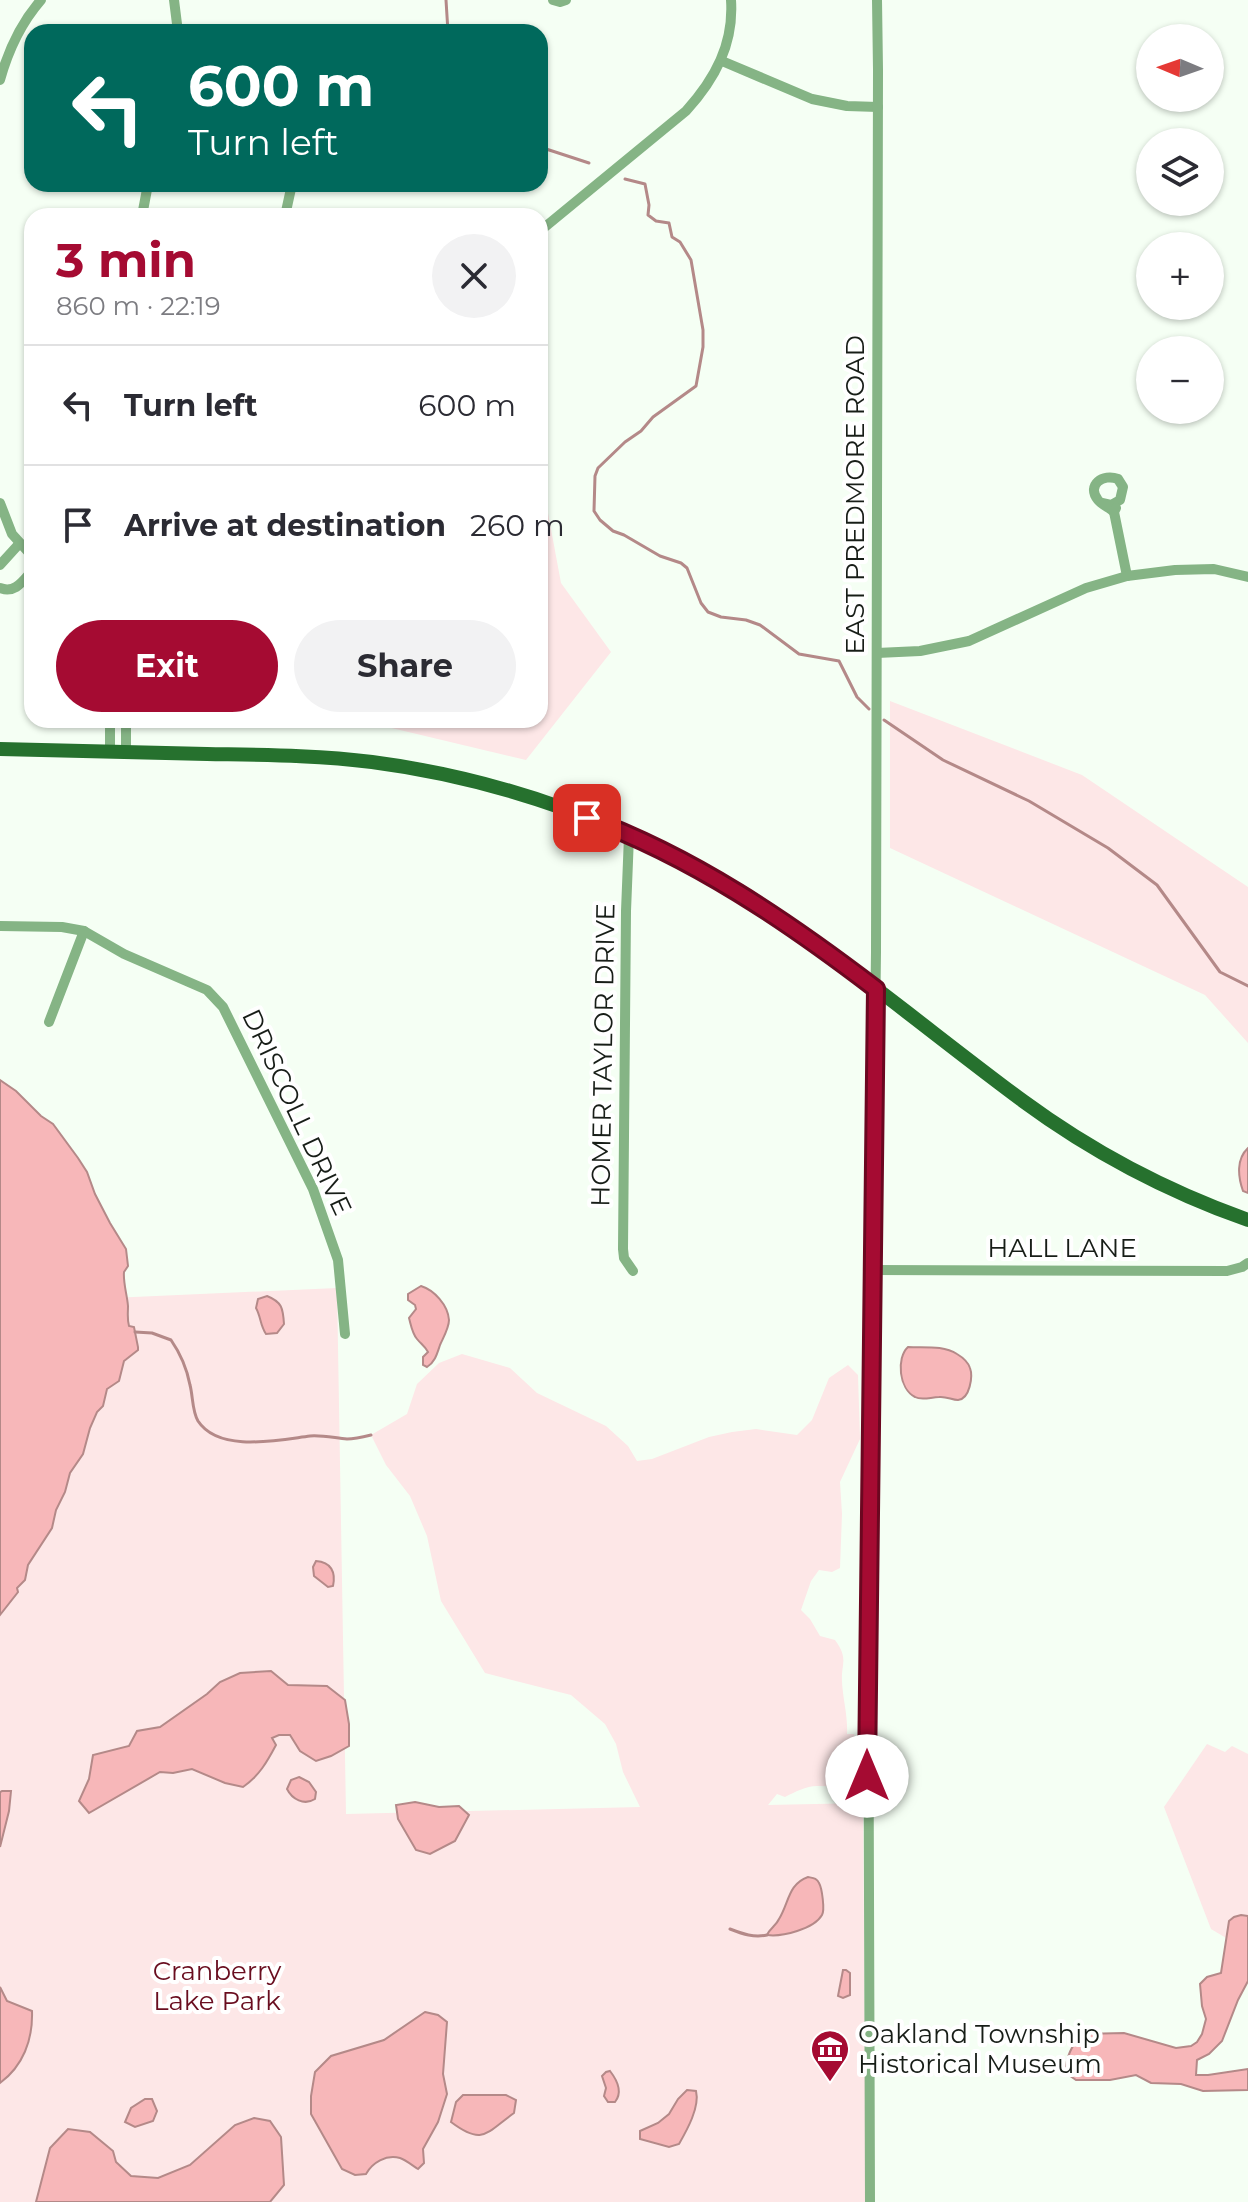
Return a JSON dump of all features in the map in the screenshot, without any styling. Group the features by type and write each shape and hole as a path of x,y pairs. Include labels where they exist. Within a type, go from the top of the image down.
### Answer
{"main road":[{"path":"0,749 288,756 368,762 475,781 603,824 677,858 747,897 828,953 1025,1102 1102,1152 1182,1192 1248,1220"}],"street":[{"path":"24,24 41,0"},
{"path":"174,0 177,24"},
{"path":"553,0 566,0"},
{"path":"548,224 686,111 703,92 722,61 731,25 731,0"},
{"name":"EAST PREDMORE ROAD","path":"870,2202 867,1807 876,989 877,0"},
{"path":"0,80 6,59 24,24"},
{"path":"722,61 812,99 878,107"},
{"path":"1114,512 1096,496 1097,483 1104,477 1114,477 1121,482 1123,492 1114,512 1127,576"},
{"path":"1102,503 1111,505 1120,500"},
{"path":"0,503 8,526 24,549"},
{"path":"0,565 19,544"},
{"path":"877,653 920,651 969,641 1086,588 1127,576 1214,569 1248,577"},
{"path":"0,588 13,590 24,579"},
{"path":"110,728 110,751"},
{"path":"126,728 126,752"},
{"name":"HOMER TAYLOR DRIVE","path":"629,836 623,1249 624,1258 633,1271"},
{"name":"DRISCOLL DRIVE","path":"0,926 62,927 84,931 124,954 207,990 223,1007 313,1189 338,1260 345,1334"},
{"path":"49,1022 84,931"},
{"name":"HALL LANE","path":"873,1270 1227,1271 1248,1263"}],"green space":[{"path":"548,513 561,583 611,652 526,760 392,728 548,728"},
{"path":"890,701 1082,775 1248,887 1248,1043 1205,995 890,848"},
{"name":"Cranberry Lake Park","path":"337,1288 346,1814 640,1807 605,1724 571,1695 485,1673 441,1601 427,1536 410,1496 386,1465 371,1435 407,1414 417,1384 439,1363 462,1354 510,1368 537,1393 606,1426 628,1446 637,1461 652,1459 709,1437 732,1432 756,1429 797,1435 812,1420 829,1378 848,1365 858,1375 860,1439 840,1482 840,1568 832,1572 819,1570 811,1581 801,1610 820,1636 835,1640 842,1652 847,1734 854,1734 857,1746 857,1784 842,1788 813,1786 785,1797 777,1794 768,1805 863,1803 866,2202 0,2202 0,1303"},
{"path":"1207,1744 1225,1752 1232,1746 1248,1754 1248,1951 1211,1929 1164,1807"}],"shaded area":[{"path":"0,1080 53,1124 87,1172 95,1194 126,1249 128,1266 124,1276 128,1321 129,1326 134,1327 138,1350 124,1361 119,1381 107,1389 103,1406 90,1428 83,1454 70,1473 52,1528 28,1565 18,1592 0,1615"},
{"path":"1248,1148 1248,1193 1243,1191 1239,1168 1241,1157"},
{"path":"421,1286 440,1299 449,1320 435,1358 427,1367 423,1365 423,1357 428,1352 415,1337 409,1318 416,1309 408,1300 408,1294"},
{"path":"267,1296 279,1303 282,1310 284,1324 277,1333 266,1334 256,1308 258,1299"},
{"path":"908,1347 946,1349 963,1358 971,1372 970,1387 965,1396 958,1400 942,1397 921,1399 910,1393 901,1373 902,1358"},
{"path":"316,1561 325,1563 331,1569 333,1586 328,1587 314,1576"},
{"path":"271,1671 288,1685 327,1686 345,1700 349,1746 316,1761 300,1751 290,1735 279,1735 272,1738 276,1745 262,1768 243,1787 192,1769 160,1772 89,1813 79,1801 89,1779 93,1755 129,1746 137,1731 160,1727 220,1682 240,1673"},
{"path":"299,1777 309,1782 316,1792 315,1799 303,1802 289,1793 287,1789 291,1780"},
{"path":"11,1791 0,1847 0,1792"},
{"path":"415,1802 439,1807 459,1806 469,1815 455,1841 430,1854 416,1850 398,1819 396,1805"},
{"path":"808,1877 816,1879 820,1886 822,1915 797,1931 767,1935 778,1921 796,1884"},
{"path":"1241,1915 1248,1916 1248,1981 1222,2041 1209,2054 1197,2060 1196,2075 1248,2069 1248,2090 1203,2091 1181,2084 1151,2083 1136,2075 1110,2080 1076,2080 1066,2073 1070,2052 1082,2034 1124,2033 1176,2048 1197,2042 1206,2019 1200,1984 1207,1977 1221,1973 1229,1921"},
{"path":"843,1970 850,1973 850,1995 843,1998 838,1996"},
{"path":"0,1987 7,2001 32,2011 31,2032 25,2052 15,2069 0,2083"},
{"path":"425,2012 438,2015 447,2022 443,2074 447,2094 438,2122 423,2149 424,2163 418,2169 402,2159 390,2157 376,2163 366,2174 355,2175 342,2169 311,2114 315,2072 331,2056 384,2040"},
{"path":"610,2071 619,2090 615,2102 608,2102 604,2096 606,2088 602,2076"},
{"path":"687,2090 696,2091 696,2104 679,2144 669,2147 640,2139 640,2131 669,2114"},
{"path":"463,2095 506,2095 516,2100 514,2113 484,2134 470,2134 451,2122 456,2102"},
{"path":"145,2099 152,2099 157,2111 153,2121 135,2127 125,2122 131,2108"},
{"path":"254,2118 270,2121 281,2137 284,2185 270,2202 36,2202 50,2148 68,2129 90,2132 113,2151 116,2162 131,2176 158,2178 190,2165 235,2125"}],"waterway":[{"path":"446,0 448,24"},
{"path":"548,150 589,163"},
{"path":"625,179 645,184 648,215 656,221 669,223 672,237 680,242 691,260 703,347 696,386 653,417 598,468 594,511 613,531 687,568 701,603 708,612 760,625 799,654 839,661 857,697 869,709"},
{"path":"884,720 943,760 1029,801 1108,848 1157,885 1220,972 1248,986"},
{"path":"135,1332 152,1333 171,1340 187,1373 198,1421 220,1437 250,1442 315,1436 350,1439 371,1435"},
{"path":"730,1929 753,1936 767,1935"}],"place":[{"name":"Oakland Township Historical Museum","path":"830,2083"}],"route":[{"path":"587,818 677,858 747,897 876,989 867,1776"}]}
